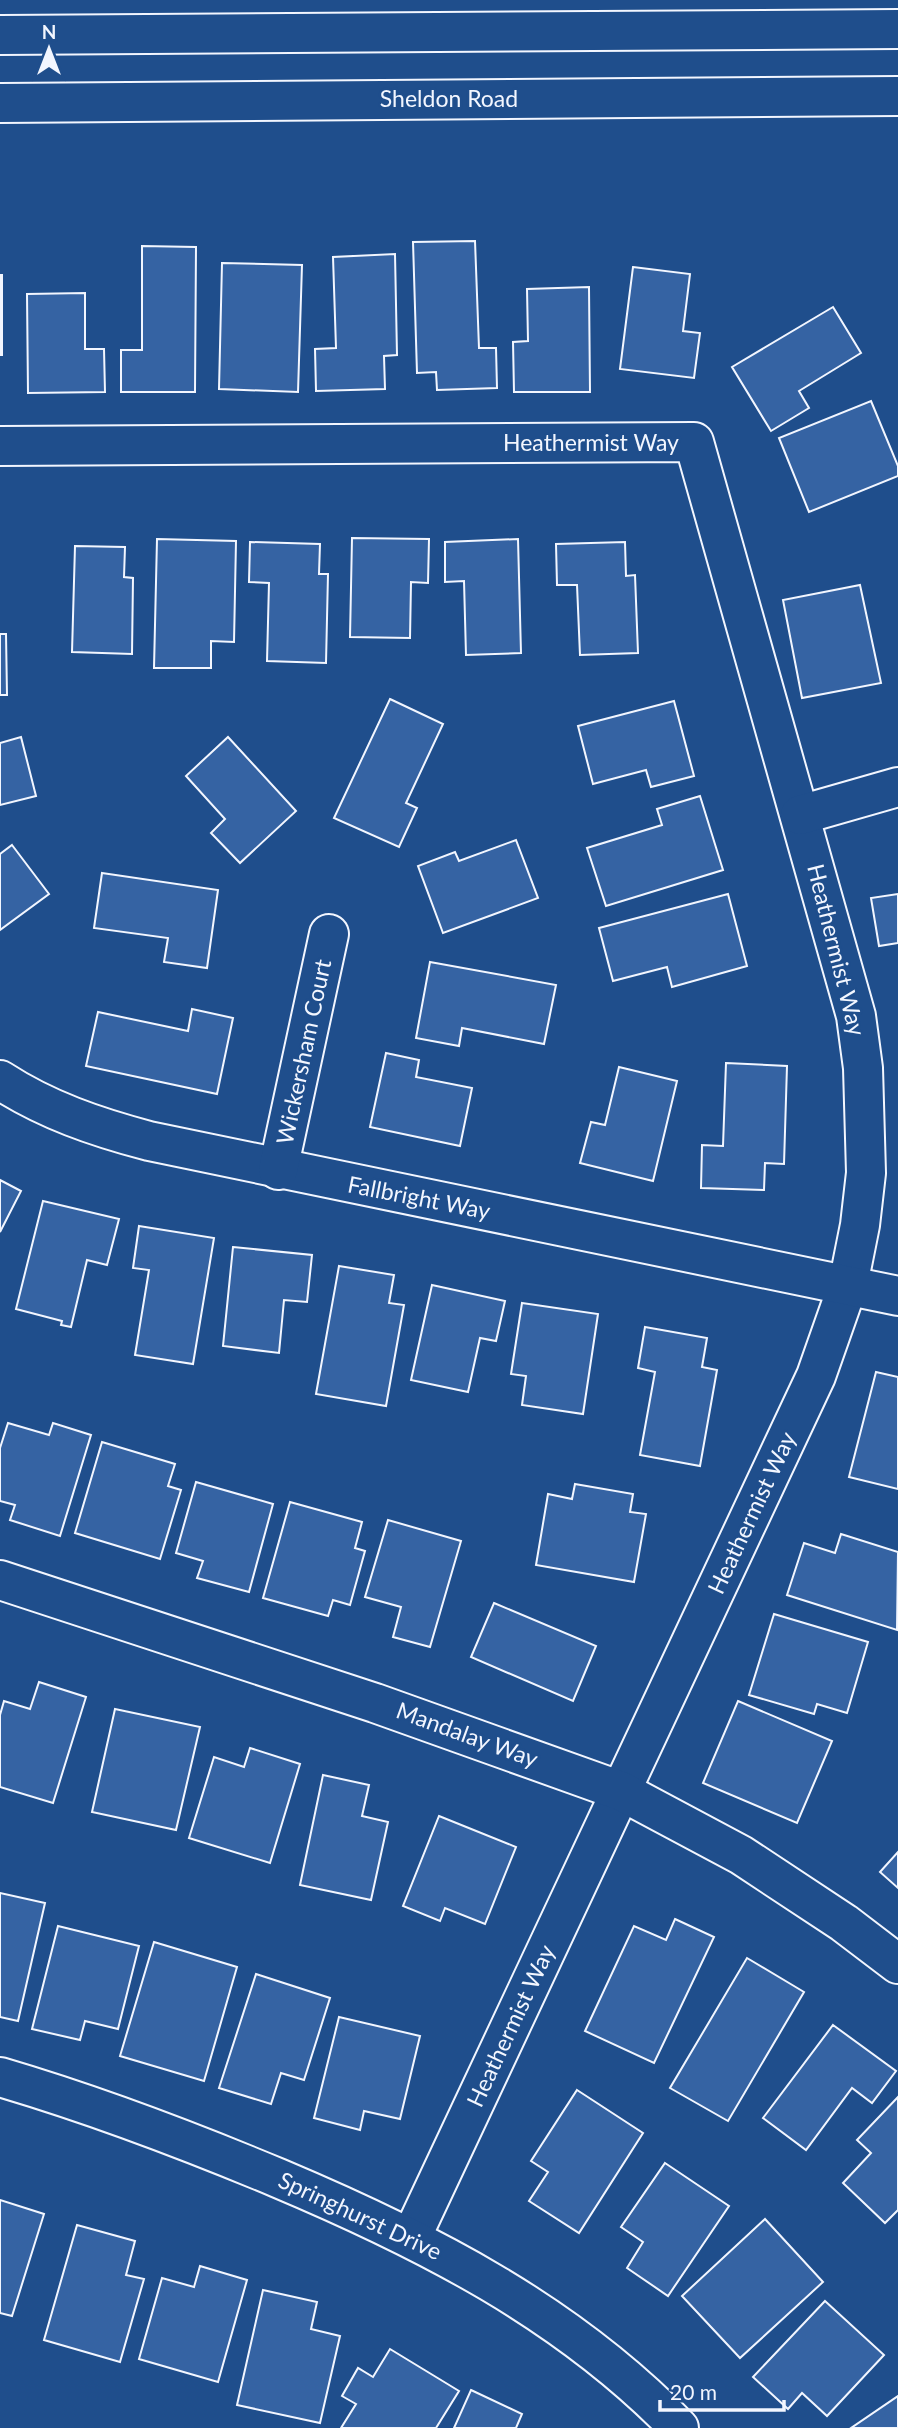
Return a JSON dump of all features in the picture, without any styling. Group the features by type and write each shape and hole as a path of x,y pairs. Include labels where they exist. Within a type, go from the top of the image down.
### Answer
{"street":[{"path":"0,35 898,29"},
{"name":"Sheldon Road","path":"0,103 898,96"},
{"name":"Heathermist Way","path":"0,446 694,442 856,1016 863,1068 866,1173 860,1225 848,1286 816,1376 411,2238"},
{"path":"800,815 898,787"},
{"name":"Wickersham Court","path":"278,1170 329,934"},
{"name":"Fallbright Way","path":"0,1080 56,1111 99,1128 278,1170 898,1296"},
{"name":"Mandalay Way","path":"0,1580 375,1703 621,1791 741,1855 844,1923 898,1965"},
{"name":"Springhurst Drive","path":"0,2077 194,2143 411,2238 495,2281 576,2337 652,2400 679,2428"}],"building":[{"path":"475,241 479,348 496,348 497,388 437,390 436,372 417,373 413,242"},
{"path":"142,246 196,247 195,392 121,392 121,350 142,350"},
{"path":"395,254 397,355 384,356 385,389 316,391 315,349 336,348 333,257"},
{"path":"222,263 302,265 298,392 219,389"},
{"path":"633,267 690,274 683,331 700,333 694,378 620,369"},
{"path":"2,275 2,355 0,355"},
{"path":"589,287 590,392 514,392 513,342 528,341 527,289"},
{"path":"85,293 85,349 104,349 105,392 28,393 27,294"},
{"path":"833,307 861,353 799,391 809,408 771,431 732,367"},
{"path":"871,401 898,466 898,476 809,512 779,438"},
{"path":"352,538 429,539 428,583 411,582 410,638 350,637"},
{"path":"157,539 236,541 234,642 211,641 211,668 154,668"},
{"path":"518,539 521,653 466,655 464,581 445,582 445,542"},
{"path":"250,542 320,544 319,574 328,574 326,663 267,661 269,583 249,582"},
{"path":"625,542 626,576 635,575 638,653 580,655 577,585 557,585 556,544"},
{"path":"75,546 125,547 124,577 133,578 132,654 72,652"},
{"path":"860,585 881,683 802,698 783,600"},
{"path":"0,634 6,634 7,695 0,695"},
{"path":"390,699 443,724 406,803 417,808 399,847 334,818"},
{"path":"674,701 694,776 651,787 646,770 593,784 578,726"},
{"path":"21,737 36,796 0,805 0,743"},
{"path":"228,737 296,811 240,863 211,833 225,819 186,776"},
{"path":"700,796 723,870 606,906 587,848 662,825 657,809"},
{"path":"516,840 538,898 443,933 418,866 455,852 459,861"},
{"path":"12,845 49,894 0,930 0,854"},
{"path":"102,873 218,890 207,968 164,962 168,938 94,928"},
{"path":"728,894 747,966 672,987 667,967 613,981 599,928"},
{"path":"898,894 898,943 879,946 871,898"},
{"path":"430,962 556,985 544,1044 462,1028 459,1046 416,1038"},
{"path":"192,1009 233,1018 217,1094 86,1066 98,1012 188,1031"},
{"path":"386,1053 419,1060 416,1077 472,1088 460,1146 370,1127"},
{"path":"726,1063 787,1066 784,1164 765,1163 764,1190 701,1188 702,1145 723,1146"},
{"path":"619,1067 677,1081 653,1181 580,1163 591,1122 605,1125"},
{"path":"0,1180 21,1191 0,1232"},
{"path":"43,1201 119,1219 107,1265 87,1260 71,1327 61,1325 62,1321 16,1309"},
{"path":"139,1226 214,1238 193,1364 135,1355 149,1270 133,1268"},
{"path":"233,1247 312,1255 307,1302 284,1300 279,1353 223,1346"},
{"path":"339,1266 394,1275 389,1303 404,1305 386,1406 316,1394"},
{"path":"432,1285 505,1301 496,1341 480,1338 468,1392 411,1380"},
{"path":"522,1303 598,1314 583,1414 522,1405 526,1376 511,1374"},
{"path":"645,1327 707,1338 702,1367 717,1370 700,1466 640,1455 655,1372 638,1368"},
{"path":"876,1372 898,1377 898,1489 849,1477"},
{"path":"8,1423 49,1435 53,1423 91,1435 60,1536 10,1520 15,1505 0,1501 0,1448"},
{"path":"102,1442 175,1464 168,1486 181,1490 160,1559 75,1533"},
{"path":"196,1482 273,1504 249,1592 197,1578 203,1561 176,1553"},
{"path":"575,1484 633,1494 630,1512 646,1514 634,1582 536,1565 548,1494 572,1499"},
{"path":"290,1502 362,1522 355,1548 365,1551 350,1605 333,1600 328,1616 263,1598"},
{"path":"388,1520 461,1541 430,1647 393,1637 401,1607 365,1597"},
{"path":"841,1534 898,1552 897,1630 787,1595 804,1543 835,1553"},
{"path":"494,1603 596,1646 573,1701 471,1657"},
{"path":"774,1614 868,1642 847,1713 817,1704 814,1714 749,1695"},
{"path":"39,1682 86,1697 53,1803 0,1787 0,1715 4,1701 30,1709"},
{"path":"738,1701 832,1741 797,1823 703,1783"},
{"path":"115,1709 200,1727 176,1830 92,1812"},
{"path":"250,1748 300,1764 270,1863 189,1838 214,1757 244,1767"},
{"path":"323,1775 369,1785 362,1816 388,1822 371,1900 300,1885"},
{"path":"439,1816 516,1847 485,1924 445,1908 440,1921 403,1906"},
{"path":"898,1852 898,1888 880,1872"},
{"path":"0,1893 45,1903 18,2021 0,2017"},
{"path":"675,1919 714,1937 654,2063 585,2031 634,1926 666,1940"},
{"path":"58,1926 139,1946 118,2029 85,2021 80,2040 32,2029"},
{"path":"154,1942 237,1967 204,2081 120,2056"},
{"path":"747,1958 804,1992 728,2121 670,2088"},
{"path":"256,1974 330,1998 304,2080 281,2073 271,2104 219,2088"},
{"path":"339,2017 420,2036 400,2119 364,2111 360,2130 314,2118"},
{"path":"833,2025 896,2071 872,2103 852,2088 806,2150 763,2118"},
{"path":"577,2090 643,2133 579,2233 529,2201 548,2172 531,2161"},
{"path":"898,2097 898,2210 885,2223 843,2183 871,2153 857,2140"},
{"path":"665,2163 729,2206 668,2296 627,2268 643,2242 621,2227"},
{"path":"0,2200 44,2214 12,2316 0,2313"},
{"path":"765,2219 823,2282 740,2358 682,2296"},
{"path":"77,2225 135,2241 126,2275 144,2279 120,2362 44,2340"},
{"path":"200,2266 247,2280 218,2382 139,2359 162,2278 194,2287"},
{"path":"263,2290 317,2302 311,2329 340,2336 320,2423 237,2405"},
{"path":"825,2301 884,2355 827,2416 802,2393 788,2409 753,2377"},
{"path":"390,2349 459,2391 436,2428 341,2428 356,2404 342,2396 358,2368 373,2377"},
{"path":"471,2390 522,2414 516,2428 454,2428"},
{"path":"898,2396 898,2428 851,2428"}]}
